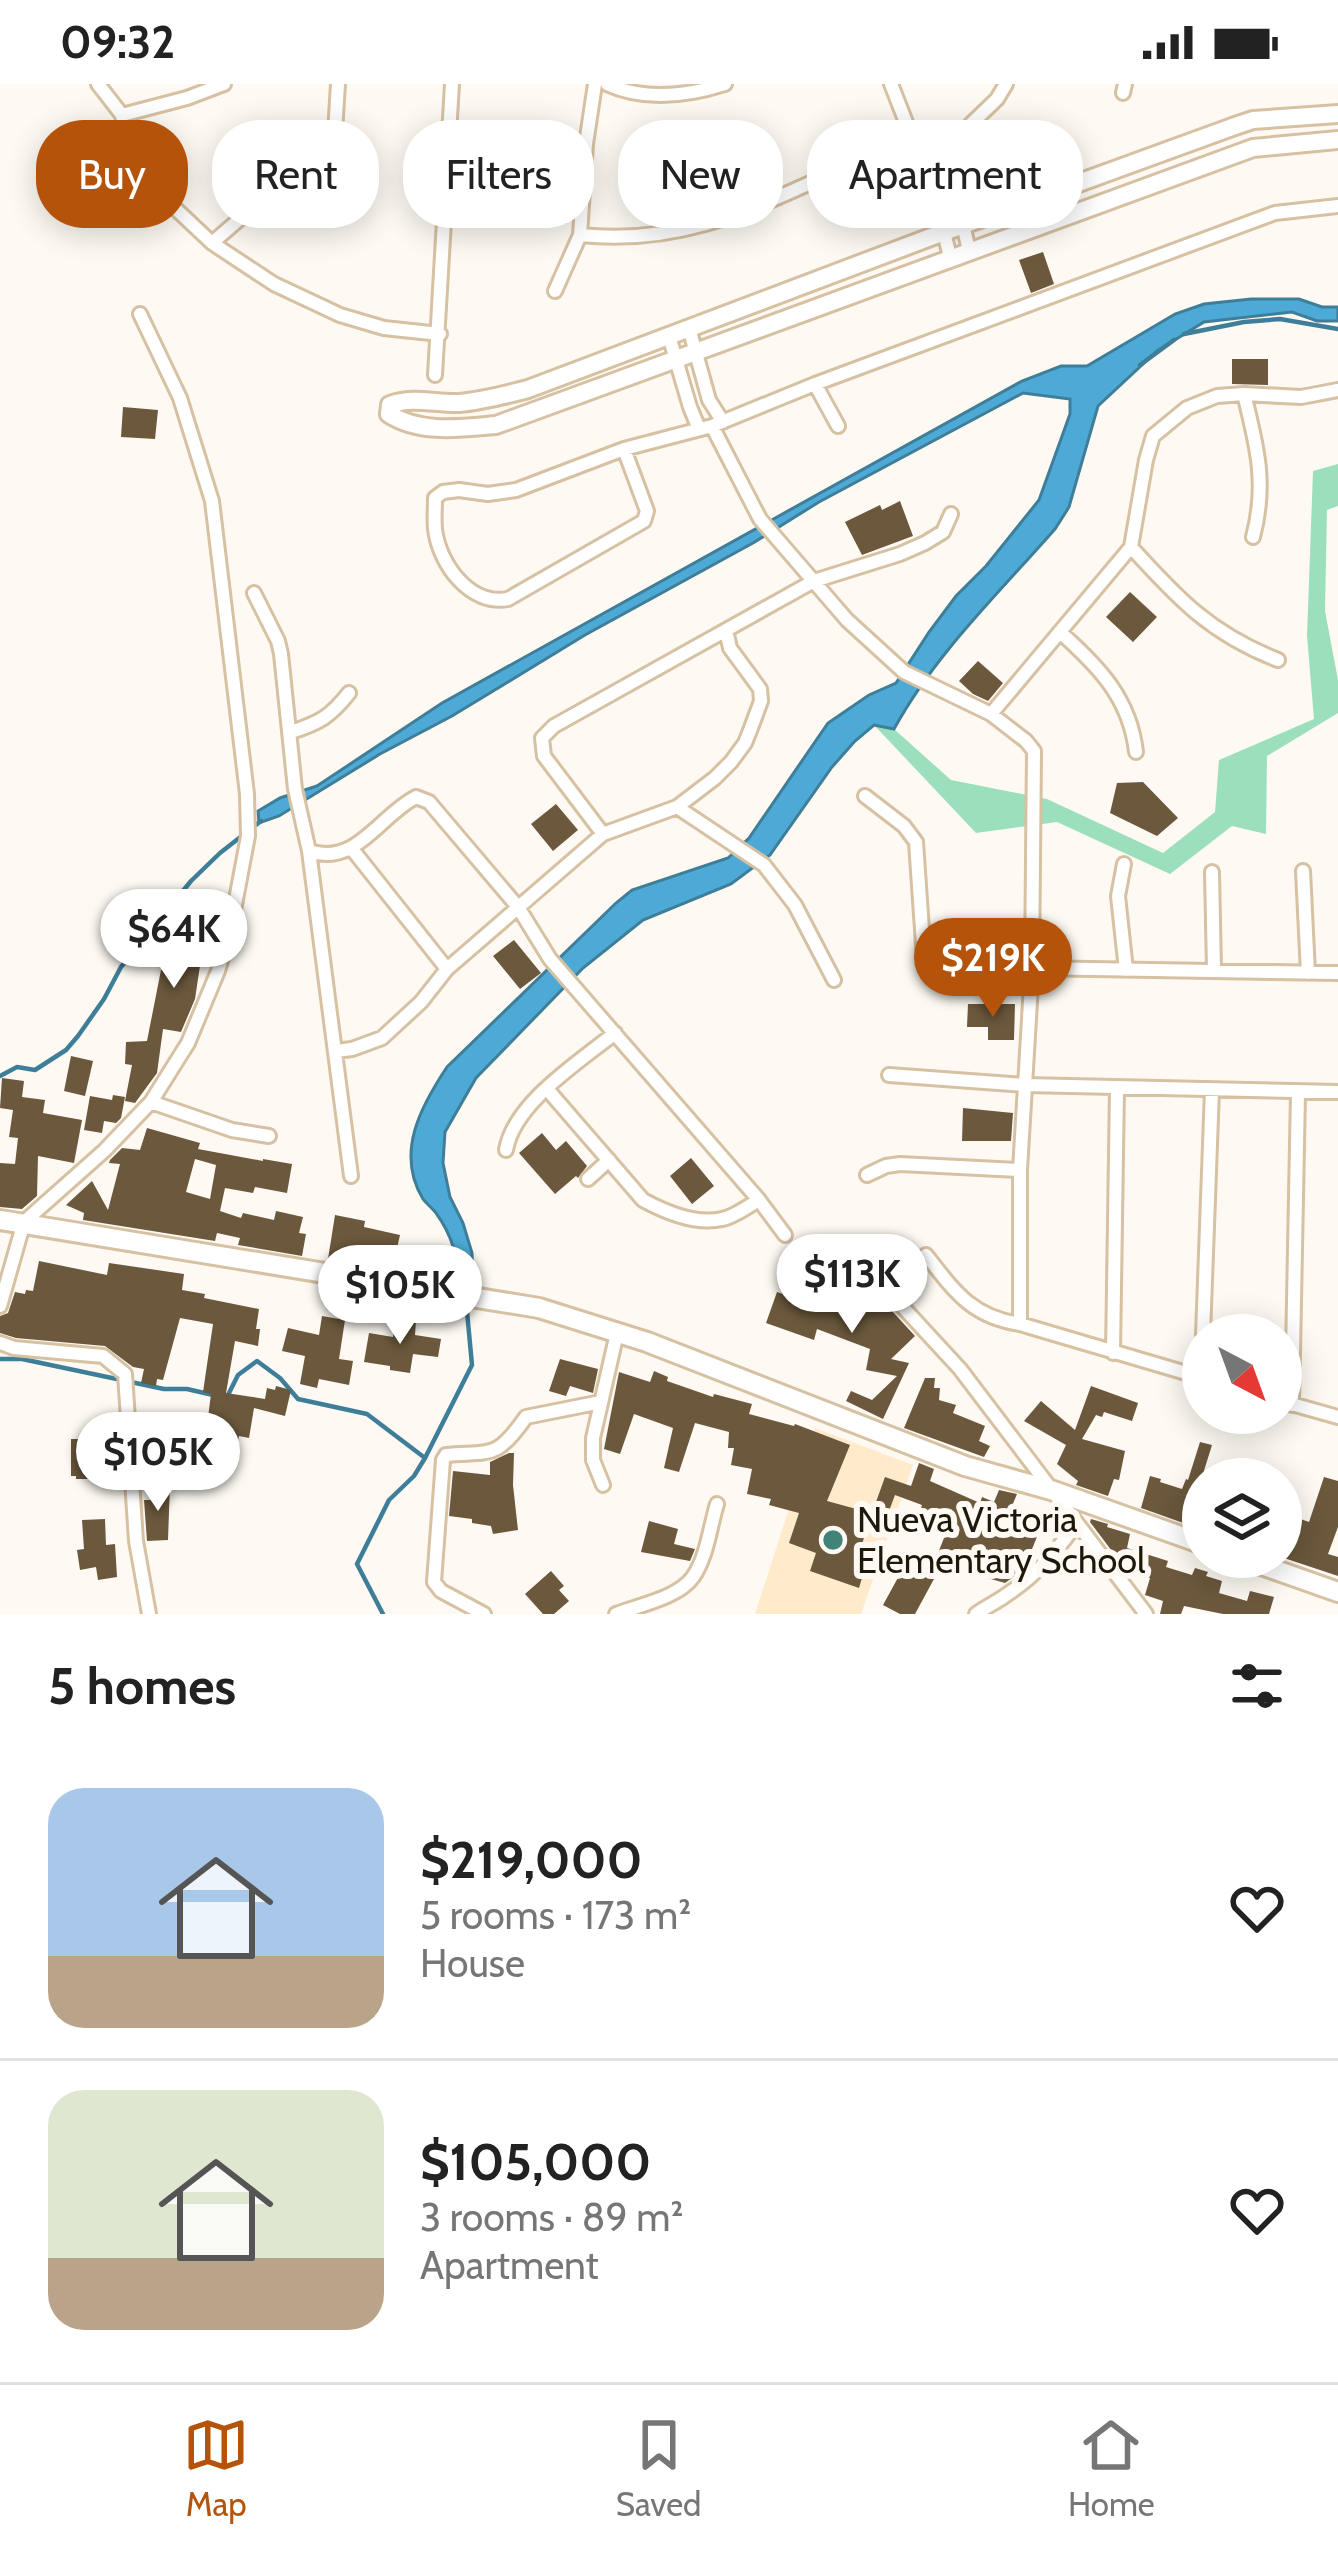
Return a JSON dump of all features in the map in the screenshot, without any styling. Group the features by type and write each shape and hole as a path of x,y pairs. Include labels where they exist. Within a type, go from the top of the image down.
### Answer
{"main road":[{"path":"0,1220 539,1308 617,1333 965,1466 1051,1490 1182,1537"},
{"path":"1298,1578 1338,1592"}],"street":[{"path":"98,84 122,115 127,141 144,172 162,196 212,243 274,284 340,315 384,328 440,334"},
{"path":"122,115 224,84"},
{"path":"212,243 261,204 332,181 338,84"},
{"path":"436,375 452,84"},
{"path":"555,291 580,235 586,144 596,84"},
{"path":"607,84 648,94 680,95 725,84"},
{"path":"891,84 905,120"},
{"path":"975,120 998,99 1006,84"},
{"path":"1083,181 1252,120 1338,114"},
{"path":"955,228 528,389 471,402 399,401 390,405 389,415 433,428 496,424 1252,148 1338,140"},
{"path":"580,235 627,238 698,228 807,184"},
{"path":"624,449 647,511 644,521 508,599 493,602 477,596 456,577 441,554 435,532 435,498 442,492 516,490 624,449 712,426 1275,213 1338,206"},
{"path":"942,228 950,257"},
{"path":"964,228 969,250"},
{"path":"0,1306 24,1222 151,1102 188,1043 218,971 236,903 247,829 247,794 212,501 180,398 140,314"},
{"path":"689,328 712,426"},
{"path":"669,336 676,360 760,519 775,538 847,620 904,672 991,714 1034,752 1032,968 1020,1171 1020,1324"},
{"path":"815,384 838,426"},
{"path":"991,714 1131,548 1154,436 1187,408 1217,396 1301,397 1338,390"},
{"path":"1244,394 1262,485 1253,537"},
{"path":"603,834 544,755 542,738 554,726 814,581 925,543 943,532 952,514"},
{"path":"1131,548 1216,630 1278,660"},
{"path":"254,593 278,641 351,1177"},
{"path":"336,1051 382,1038 421,1002 447,969 603,834 677,807 731,762 745,743 760,689 730,648 726,630"},
{"path":"1060,632 1096,664 1113,689 1130,722 1136,752"},
{"path":"291,732 320,722 349,693"},
{"path":"865,796 904,826 916,842 924,958 938,972 1032,968 1338,973"},
{"path":"309,851 322,856 352,849 404,803 416,797 429,802 518,907 572,986 785,1235"},
{"path":"677,807 764,865 795,905 834,980"},
{"path":"352,849 447,969"},
{"path":"1124,864 1118,896 1126,970"},
{"path":"1303,871 1308,973"},
{"path":"1211,872 1214,970"},
{"path":"506,1150 522,1113 615,1033"},
{"path":"890,1075 1025,1085 1338,1092"},
{"path":"1113,1353 1118,1088"},
{"path":"547,1089 643,1200 674,1215 723,1219 759,1200"},
{"path":"1204,1314 1212,1090"},
{"path":"1290,1314 1298,1093"},
{"path":"151,1102 232,1130 269,1136"},
{"path":"588,1179 609,1160"},
{"path":"867,1175 900,1164 1020,1171"},
{"path":"853,1253 960,1369 1146,1614"},
{"path":"926,1256 975,1310 999,1321 1182,1372"},
{"path":"603,1486 592,1460 593,1438 617,1333"},
{"path":"0,1343 104,1356 124,1374 136,1541 149,1614"},
{"path":"484,1614 441,1591 434,1582 446,1454 490,1452 501,1448 526,1417 602,1402"},
{"path":"1302,1407 1338,1417"},
{"path":"616,1614 692,1579 717,1504"},
{"path":"976,1614 1037,1569 1078,1523"}],"shaded area":[{"name":"Nueva Victoria Elementary School","path":"815,1428 913,1465 861,1614 755,1614"}],"green space":[{"path":"1338,464 1338,506 1327,510 1325,611 1338,680 1338,713 1267,756 1266,834 1232,826 1170,874 1057,822 976,833 874,725 894,729 951,780 1047,799 1163,853 1215,812 1219,760 1314,719 1307,636 1313,471"}],"water":[{"path":"1299,299 1338,307 1338,321 1317,321 1292,312 1204,322 1157,351 1098,406 1069,507 1055,529 948,650 894,729 874,725 855,741 770,855 731,884 643,920 583,968 476,1078 445,1132 443,1163 450,1197 472,1253 473,1288 459,1284 450,1238 423,1199 411,1164 415,1130 447,1067 632,890 728,858 749,838 828,723 896,683 956,596 1039,500 1070,414 1070,399 1023,393 585,635 279,816 259,823 258,811 317,786 442,703 1022,381 1061,366 1087,366 1175,314 1204,304"}],"building":[{"path":"1043,252 1054,284 1031,293 1019,260"},
{"path":"1232,359 1268,359 1268,385 1232,384"},
{"path":"123,407 158,410 155,439 121,437"},
{"path":"900,501 913,536 862,555 845,522"},
{"path":"1130,592 1157,617 1133,642 1106,617"},
{"path":"978,661 1003,683 988,701 959,681"},
{"path":"1143,782 1178,818 1157,836 1110,813 1117,783"},
{"path":"556,804 578,830 553,851 531,824"},
{"path":"192,893 226,899 221,922 212,920 208,960 201,959 195,999 181,1032 163,1029 157,1073 135,1103 125,1101 132,1065 125,1064 126,1042 147,1041 161,970 168,971 173,933 185,934"},
{"path":"514,940 541,973 520,989 493,956"},
{"path":"968,1004 1015,1004 1014,1040 988,1040 988,1027 967,1027"},
{"path":"71,1056 93,1061 85,1096 64,1091"},
{"path":"2,1078 24,1081 22,1097 45,1100 43,1113 82,1120 74,1163 38,1156 37,1196 22,1209 0,1207 0,1163 15,1164 18,1138 9,1137 13,1110 0,1108"},
{"path":"113,1095 125,1097 121,1118 116,1123 104,1121 102,1133 84,1130 90,1096 112,1100"},
{"path":"963,1108 1013,1113 1011,1141 962,1141"},
{"path":"147,1128 200,1143 198,1149 292,1164 287,1193 225,1188 220,1211 241,1218 243,1213 274,1220 276,1211 303,1217 302,1256 238,1245 240,1238 217,1233 215,1241 83,1220 84,1213 66,1205 92,1181 108,1210 120,1164 110,1160 122,1148 140,1150","holes":["195,1159 216,1165 210,1199 186,1192"]},
{"path":"542,1133 556,1150 566,1141 587,1166 555,1194 519,1153"},
{"path":"691,1158 714,1186 692,1204 670,1176"},
{"path":"335,1215 400,1235 392,1270 328,1259"},
{"path":"39,1261 107,1275 109,1263 184,1274 182,1290 259,1309 258,1346 235,1341 226,1393 265,1399 267,1388 291,1390 285,1416 254,1408 249,1438 239,1436 231,1454 208,1444 211,1394 203,1392 213,1324 180,1318 163,1380 157,1379 156,1386 141,1383 144,1369 133,1367 105,1346 0,1333 0,1316 8,1313 15,1292 33,1291"},
{"path":"841,1288 877,1301 875,1306 892,1311 915,1336 891,1359 909,1363 883,1419 846,1401 851,1391 872,1400 897,1376 866,1370 870,1349 817,1329 814,1340 766,1323 777,1292 826,1309 828,1304 835,1306"},
{"path":"322,1316 345,1320 339,1359 353,1361 349,1385 319,1379 317,1388 300,1384 305,1356 282,1351 288,1328 319,1335"},
{"path":"396,1317 416,1320 415,1335 441,1339 438,1357 413,1354 410,1373 364,1362 369,1333 393,1337"},
{"path":"560,1359 598,1369 593,1393 570,1386 566,1396 549,1391"},
{"path":"654,1371 668,1377 667,1381 713,1397 752,1404 749,1414 795,1424 850,1445 827,1501 871,1513 855,1569 864,1571 859,1588 810,1571 816,1553 789,1543 799,1513 747,1494 752,1469 731,1465 734,1448 728,1448 729,1432 695,1423 679,1472 664,1468 673,1428 634,1414 620,1454 604,1449 619,1372 650,1382"},
{"path":"925,1378 935,1378 939,1400 956,1405 953,1413 985,1426 979,1441 990,1446 984,1457 904,1428"},
{"path":"1091,1386 1138,1403 1132,1421 1104,1412 1102,1417 1096,1415 1082,1439 1125,1451 1119,1480 1114,1479 1108,1496 1076,1485 1078,1481 1057,1464 1066,1445 1024,1421 1041,1401 1075,1430"},
{"path":"167,1416 166,1437 160,1437 158,1446 159,1475 142,1475 138,1418"},
{"path":"71,1439 102,1439 99,1479 71,1476"},
{"path":"1200,1442 1212,1445 1208,1458 1195,1458"},
{"path":"514,1453 518,1530 493,1534 491,1526 449,1516 453,1471 490,1475 490,1462"},
{"path":"919,1463 934,1469 930,1481 980,1503 982,1497 994,1502 999,1490 1017,1494 1012,1506 1019,1509 1016,1516 1041,1527 1016,1575 1005,1583 934,1563 948,1528 944,1521 920,1512 922,1505 895,1495 886,1519 872,1513 885,1477 911,1486"},
{"path":"1150,1476 1182,1489 1182,1523 1141,1508"},
{"path":"1324,1477 1338,1481 1338,1527 1328,1554 1338,1557 1338,1576 1302,1564 1302,1520 1309,1522"},
{"path":"154,1484 170,1484 168,1540 147,1541 144,1500 154,1500"},
{"path":"105,1519 106,1545 115,1544 117,1577 98,1580 96,1567 80,1570 77,1550 84,1549 82,1520"},
{"path":"649,1521 678,1529 674,1544 695,1549 690,1561 641,1552"},
{"path":"1090,1522 1130,1534 1127,1548 1168,1561 1166,1567 1182,1572 1182,1578 1222,1581 1219,1593 1247,1601 1250,1591 1274,1597 1269,1614 1223,1614 1184,1606 1181,1614 1160,1614 1163,1601 1145,1595 1150,1578 1127,1571"},
{"path":"906,1563 934,1579 915,1614 900,1614 883,1605"},
{"path":"551,1571 569,1601 554,1614 543,1614 525,1594"}],"waterway":[{"path":"1184,334 1280,319 1338,329"},
{"path":"1140,365 1174,340"},
{"path":"0,1076 17,1067 35,1070 66,1050 121,967 191,881 261,821"},
{"path":"383,1614 357,1564 389,1500 425,1458 472,1365 466,1301"},
{"path":"0,1359 22,1359 213,1395"},
{"path":"228,1395 238,1375 257,1361 298,1399 367,1414 425,1458"}],"place":[{"name":"Nueva Victoria Elementary School","path":"833,1540"}]}
